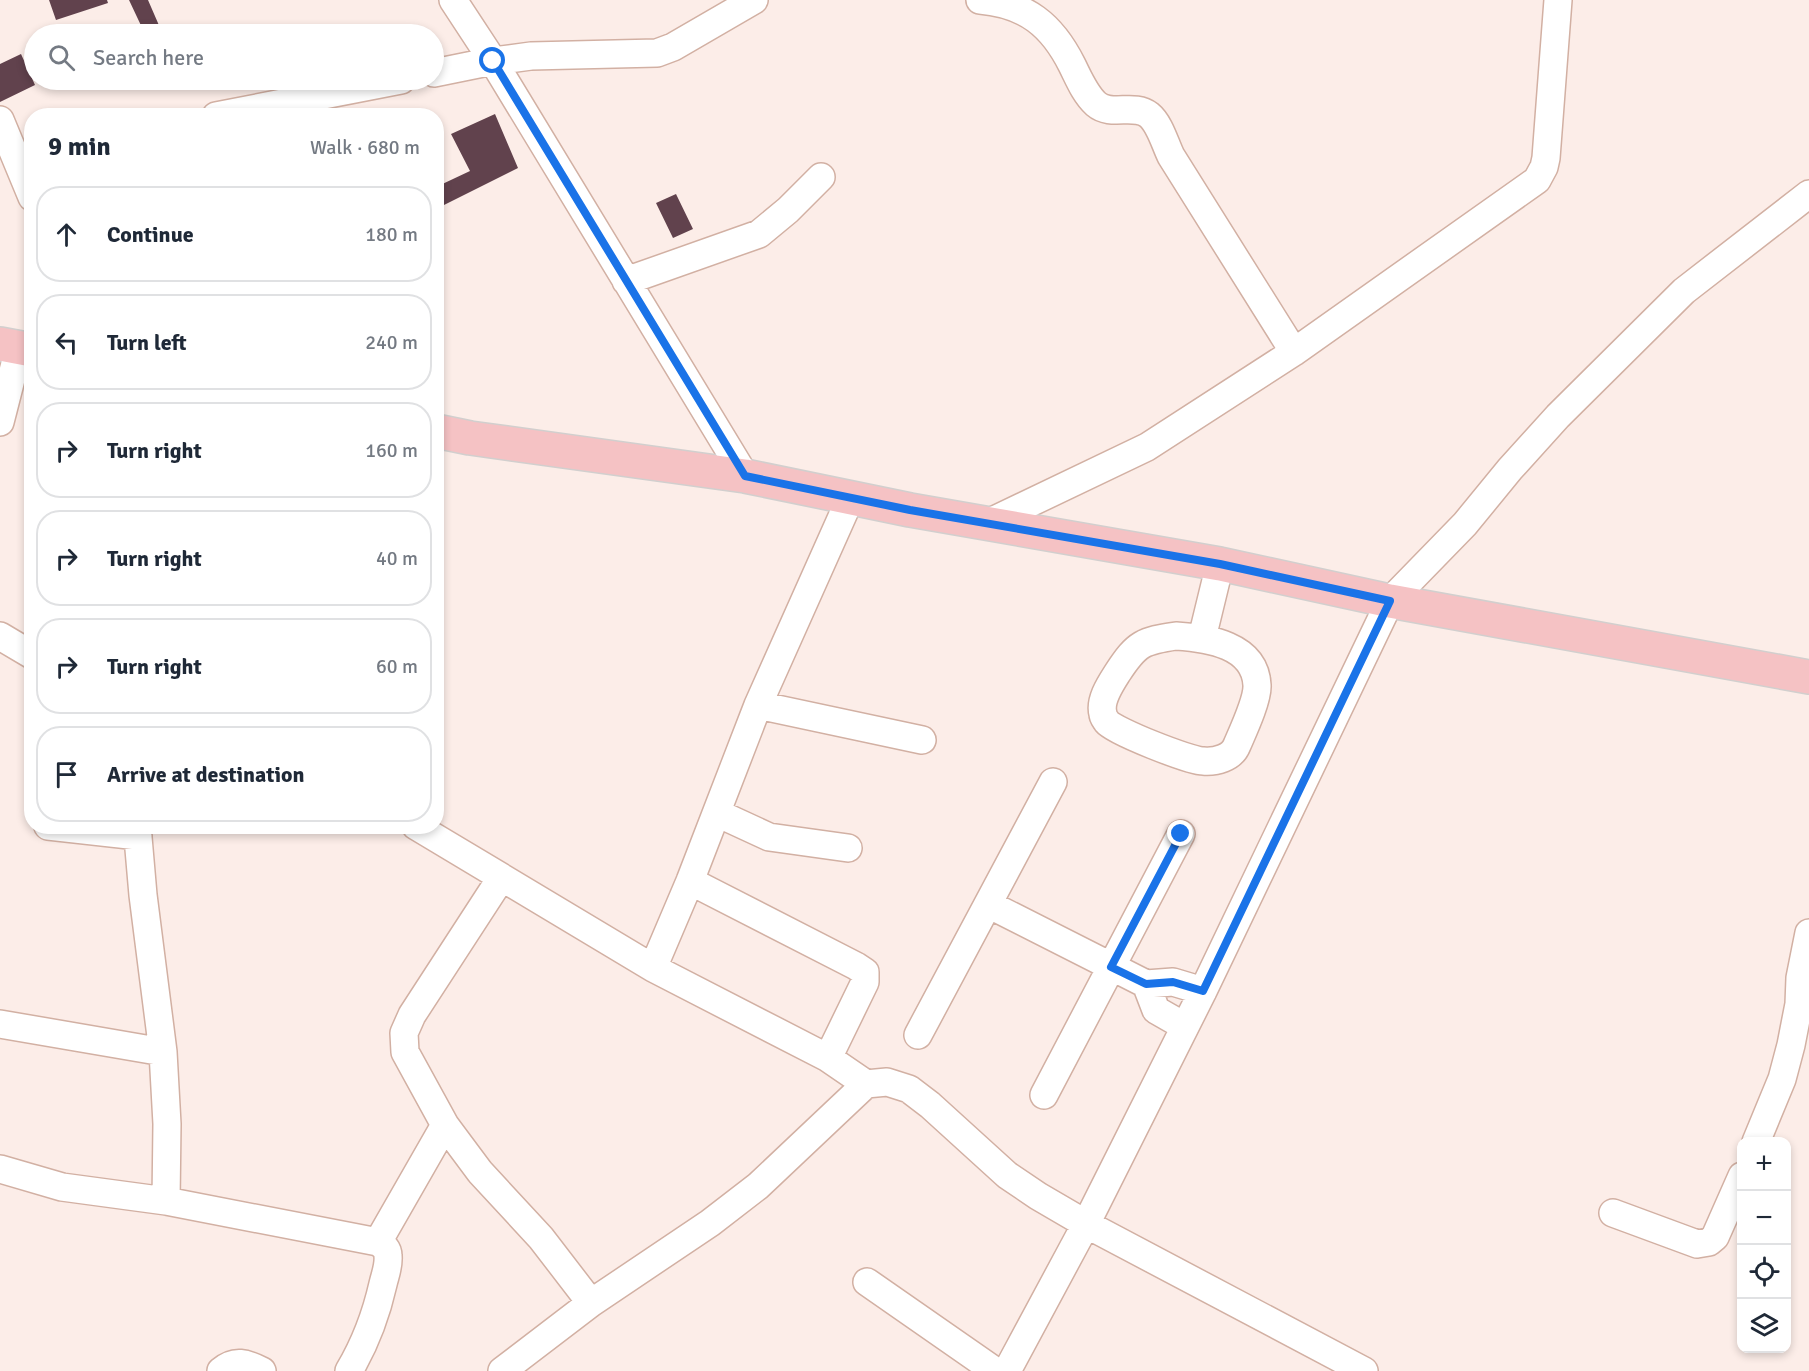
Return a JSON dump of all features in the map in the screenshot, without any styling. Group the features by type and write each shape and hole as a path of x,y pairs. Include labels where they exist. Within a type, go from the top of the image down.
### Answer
{"main road":[{"path":"444,432 470,438 745,476 850,499 1220,564 1390,601 1809,677"}],"street":[{"path":"453,0 493,61 745,476"},
{"path":"444,71 531,56 657,53 673,47 754,0"},
{"path":"980,0 994,1 1019,8 1046,28 1062,45 1087,94 1099,107 1110,110 1140,111 1149,115 1171,156 1294,352"},
{"path":"986,524 1147,447 1294,352 1540,177 1546,158 1558,0"},
{"path":"257,108 350,90"},
{"path":"0,120 24,166"},
{"path":"626,281 759,234 788,210 821,177"},
{"path":"1007,1371 1086,1224 1203,991 1390,601 1465,524 1558,416 1676,299 1809,194"},
{"path":"0,422 17,347"},
{"path":"653,968 690,881 758,705 850,499"},
{"path":"1202,638 1220,564"},
{"path":"0,636 24,650"},
{"path":"1176,636 1202,638 1227,646 1246,657 1254,669 1257,687 1235,751 1221,760 1201,762 1160,748 1107,723 1102,712 1103,700 1117,674 1135,649 1153,640 1176,636"},
{"path":"758,705 922,740"},
{"path":"918,1035 1053,782"},
{"path":"717,813 769,837 848,848"},
{"path":"137,834 163,1052 167,1124 166,1201"},
{"path":"429,834 653,968 828,1058 866,1084"},
{"path":"1044,1095 1181,834"},
{"path":"501,878 412,1015 404,1033 405,1052 445,1125 480,1172 541,1239 591,1303"},
{"path":"690,881 865,972 865,982 828,1058"},
{"path":"988,904 1146,984 1173,982 1203,991"},
{"path":"1758,1137 1782,1079 1788,1056 1804,980 1809,933"},
{"path":"1146,984 1156,1010 1184,1026"},
{"path":"0,1024 163,1052"},
{"path":"502,1371 591,1303 710,1223 758,1186 866,1084 887,1082 909,1089 930,1105 1007,1175 1086,1224 1364,1371"},
{"path":"378,1242 445,1125"},
{"path":"0,1169 62,1187 166,1201 378,1242 385,1247 388,1267 379,1303 362,1348 349,1371"},
{"path":"1613,1213 1698,1244 1709,1242 1714,1237 1737,1187"},
{"path":"867,1282 995,1371"},
{"path":"220,1371 232,1363 242,1363 262,1371"}],"building":[{"path":"49,0 107,0 108,3 56,20"},
{"path":"129,0 148,0 158,24 140,24"},
{"path":"21,54 24,61 25,90 0,102 0,64"},
{"path":"495,114 518,168 444,205 444,183 470,171 451,134"},
{"path":"676,194 693,229 673,238 656,203"}],"route":[{"path":"493,61 745,476 850,499 1220,564 1390,601 1203,991 1173,982 1146,984 1111,967 1181,834"}]}
